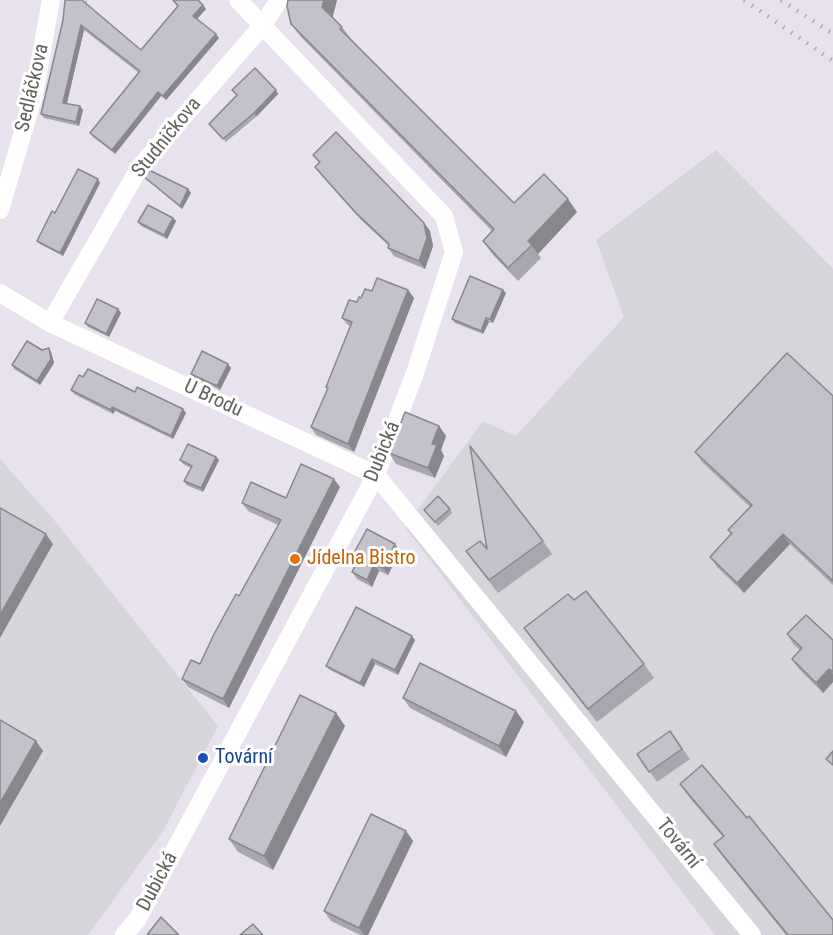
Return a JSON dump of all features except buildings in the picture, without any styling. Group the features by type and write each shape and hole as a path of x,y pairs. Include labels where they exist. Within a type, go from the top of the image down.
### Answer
{"street":[{"name":"Sedláčkova","path":"0,210 34,95 51,0"},
{"name":"Dubická","path":"124,935 143,910 376,475 415,373 454,252 444,216 238,0"},
{"name":"Studničkova","path":"50,323 140,167 262,26 279,0"},
{"path":"0,293 50,323"},
{"name":"U Brodu","path":"50,323 376,475"},
{"name":"Tovární","path":"376,475 752,935"}],"shaded area":[{"path":"716,150 833,269 833,935 715,935 405,527 483,421 516,436 624,317 596,240"},
{"path":"0,459 54,520 218,726 163,831 88,935 0,935"}],"railway":[{"path":"744,0 833,61"},
{"path":"781,0 833,34"}],"place":[{"name":"Jídelna Bistro","path":"295,559"},
{"name":"Tovární","path":"203,758"}]}
